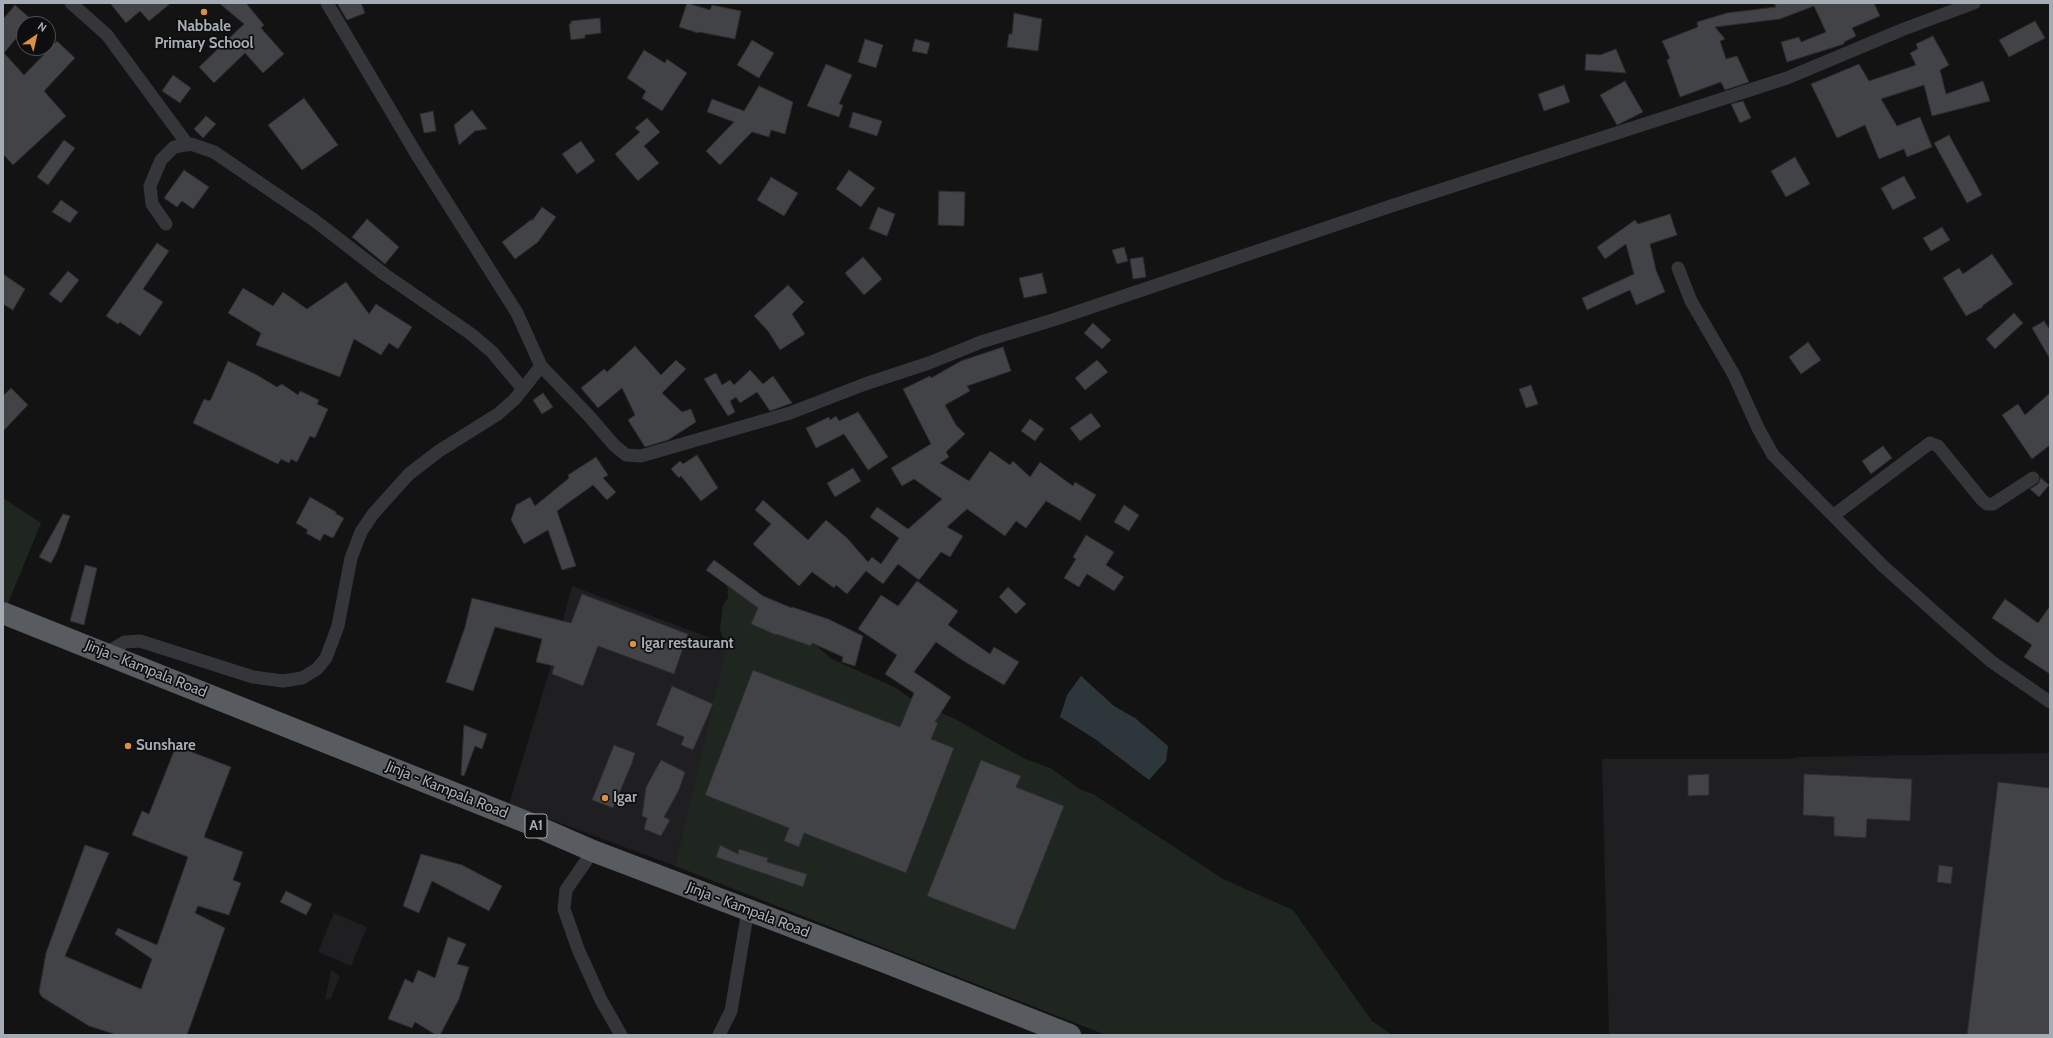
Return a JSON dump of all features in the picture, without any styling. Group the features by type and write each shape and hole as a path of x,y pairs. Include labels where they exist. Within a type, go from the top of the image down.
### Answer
{"highway":[{"name":"Jinja - Kampala Road","path":"3,613 530,824 593,852 748,910 1070,1035"}],"street":[{"path":"71,3 107,35 188,145"},
{"path":"327,3 417,155 517,313 541,366 589,416 614,445 626,455 641,456 790,414 865,384 929,363 981,342 1056,319 1391,206 1787,78 1904,29 1974,3"},
{"path":"166,224 152,204 150,186 161,160 174,147 191,144 214,152 314,220 384,274 471,334 492,352 523,388"},
{"path":"1678,268 1691,301 1734,375 1758,428 1773,454 1883,566 1986,658 2050,702"},
{"path":"106,653 125,642 140,641 253,677 283,681 302,678 317,669 326,658 338,626 351,558 362,532 373,514 409,474 439,451 498,414 523,388 541,366"},
{"path":"1834,515 1930,443 1938,446 1982,500 1987,504 1993,504 2033,478"},
{"path":"593,852 566,890 564,909 578,949 601,1000 621,1035"},
{"path":"719,1035 731,1011 748,910"}],"shaded area":[{"path":"3,498 41,523 8,603 3,601"},
{"path":"727,570 832,659 896,688 910,698 955,719 1023,758 1052,769 1081,790 1093,794 1223,879 1293,910 1372,1021 1392,1035 1106,1035 675,866 727,647 720,630 723,605 728,598"},
{"path":"572,586 729,645 675,866 509,804 551,666"},
{"path":"1081,676 1114,706 1135,718 1168,746 1166,761 1149,780 1095,739 1060,717 1067,695"},
{"path":"2050,753 2050,1035 1609,1035 1602,759 1787,759 1799,757"},
{"path":"334,913 367,927 351,966 318,952"},
{"path":"331,970 340,976 331,998 325,1000"}],"building":[{"path":"110,3 171,3 149,21 140,11 126,23"},
{"path":"219,3 246,3 264,25 261,28 284,54 263,73 245,53 214,83 199,67 244,24"},
{"path":"337,3 361,3 365,13 347,20"},
{"path":"687,3 710,10 712,5 741,11 735,39 698,33 679,27"},
{"path":"1774,3 1874,3 1880,16 1852,28 1856,36 1844,42 1844,44 1787,62 1781,42 1799,37 1801,42 1826,32 1814,6 1780,19 1715,27 1725,39 1720,41 1726,59 1737,56 1749,82 1725,90 1721,82 1680,97 1667,60 1670,58 1662,41 1698,27 1697,22 1727,13 1776,7"},
{"path":"15,5 27,16 16,16 16,39 4,53 24,75 42,56 56,56 57,41 75,58 44,91 66,116 13,165 3,154 3,19"},
{"path":"1014,13 1042,19 1038,51 1007,47 1009,34 1012,34"},
{"path":"600,18 601,33 585,35 585,38 571,40 569,24 571,24 571,21"},
{"path":"2035,21 2045,38 2009,57 1999,40"},
{"path":"1933,36 1949,65 1940,70 1946,94 1983,81 1990,101 1932,116 1924,85 1881,99 1897,126 1920,117 1932,147 1907,157 1904,149 1879,159 1865,125 1837,138 1811,84 1859,64 1869,81 1916,65 1910,53 1918,49 1916,44"},
{"path":"865,39 883,45 876,68 858,62"},
{"path":"915,39 930,43 927,54 912,51"},
{"path":"752,40 774,53 759,78 737,65"},
{"path":"1616,49 1626,73 1585,70 1586,54 1600,55"},
{"path":"644,50 665,63 667,59 687,73 662,111 642,98 646,91 627,78"},
{"path":"826,64 852,75 839,104 843,105 839,117 807,106"},
{"path":"173,75 191,88 180,103 162,91"},
{"path":"1625,81 1643,112 1617,125 1600,95"},
{"path":"1564,85 1570,102 1544,111 1538,94"},
{"path":"759,86 793,102 785,134 771,130 769,137 752,132 720,165 706,151 734,122 707,112 712,99 744,111"},
{"path":"304,98 338,145 302,170 268,125"},
{"path":"1743,101 1751,118 1740,123 1731,104"},
{"path":"472,110 487,129 475,131 459,145 454,125"},
{"path":"433,111 436,131 424,133 420,114"},
{"path":"853,112 882,121 877,136 849,127"},
{"path":"206,116 216,124 203,138 194,129"},
{"path":"647,118 660,132 644,146 659,163 638,181 615,154 640,132 635,128"},
{"path":"1949,135 1982,195 1967,203 1934,143"},
{"path":"64,140 75,148 48,185 37,177"},
{"path":"581,141 595,161 577,174 562,154"},
{"path":"1795,157 1810,184 1786,197 1771,171"},
{"path":"184,170 209,187 193,209 182,201 177,207 164,198"},
{"path":"849,170 875,188 861,207 836,189"},
{"path":"1904,176 1916,198 1893,210 1881,188"},
{"path":"771,177 798,193 784,216 757,200"},
{"path":"939,191 965,192 964,226 938,225"},
{"path":"61,200 78,212 70,223 52,212"},
{"path":"542,207 556,217 538,242 515,259 502,242 532,219 532,221"},
{"path":"878,207 895,214 887,236 869,229"},
{"path":"1670,214 1677,235 1650,244 1656,270 1665,292 1636,305 1630,290 1587,310 1582,298 1634,274 1626,244 1605,259 1597,247 1635,220 1638,224"},
{"path":"367,219 399,247 385,264 352,237"},
{"path":"1942,227 1950,240 1931,251 1923,238"},
{"path":"157,243 169,251 143,289 163,302 140,336 120,322 118,324 106,316"},
{"path":"1124,247 1128,261 1117,264 1112,250"},
{"path":"1992,254 2013,284 1982,306 1983,307 1966,316 1943,278 1959,268 1963,274"},
{"path":"863,257 882,279 864,295 845,273"},
{"path":"1143,257 1146,277 1133,279 1130,259"},
{"path":"68,271 79,280 61,303 49,294"},
{"path":"1042,273 1047,293 1024,298 1019,278"},
{"path":"3,274 25,289 13,310 3,304"},
{"path":"346,282 369,314 376,304 412,327 398,349 389,343 381,355 354,339 340,377 256,345 261,333 228,313 243,288 273,306 283,292 307,309"},
{"path":"788,285 804,302 792,314 805,334 780,350 768,331 754,316"},
{"path":"2014,313 2023,323 1995,349 1986,339"},
{"path":"2044,321 2050,330 2050,359 2032,328"},
{"path":"1093,323 1111,340 1102,349 1084,333"},
{"path":"1808,342 1821,360 1801,374 1789,357"},
{"path":"635,346 661,375 676,360 686,369 662,393 682,412 691,409 696,422 668,440 645,447 628,420 635,415 622,388 598,408 581,388 604,369 607,372"},
{"path":"1003,347 1011,371 967,386 970,391 945,405 956,425 965,434 946,452 949,457 940,463 969,481 990,451 1010,465 1013,461 1030,477 1040,462 1073,486 1075,482 1096,495 1080,521 1046,501 1026,528 1016,521 1005,536 967,509 947,527 963,536 950,557 941,552 919,580 898,564 883,584 866,571 847,594 836,585 834,588 812,572 799,586 753,544 771,524 755,510 763,500 808,540 826,520 847,538 868,562 872,557 881,564 899,538 870,517 877,507 908,529 942,499 914,479 902,486 891,468 931,444 903,389 930,376 931,378 961,361"},
{"path":"1097,360 1108,372 1085,390 1075,378"},
{"path":"228,361 257,375 277,387 282,384 298,395 300,391 319,400 317,404 328,409 315,438 310,436 297,462 291,459 289,463 281,459 278,464 193,423 204,399 209,401 211,399"},
{"path":"750,370 763,384 773,376 792,403 770,411 757,392 740,403 736,397 730,401 735,412 728,416 704,379 716,373 722,385 730,380 734,385"},
{"path":"1531,385 1538,404 1526,408 1519,389"},
{"path":"11,388 28,405 3,431 3,396"},
{"path":"543,393 553,407 542,414 533,400"},
{"path":"2050,393 2050,445 2032,459 2002,415 2018,404 2025,415"},
{"path":"858,412 888,457 868,470 844,434 816,448 806,428 829,417 830,420 836,416 839,421"},
{"path":"1091,413 1101,426 1080,441 1070,428"},
{"path":"1030,419 1044,429 1035,441 1021,431"},
{"path":"1883,446 1892,458 1871,474 1862,461"},
{"path":"697,455 718,488 701,501 681,476 679,478 671,469 680,461 683,464"},
{"path":"596,457 608,475 603,478 616,492 607,500 593,485 557,511 576,566 562,570 548,530 524,544 511,520 516,505 530,497 535,506 569,478 568,475"},
{"path":"853,468 861,481 835,497 827,483"},
{"path":"2041,478 2049,485 2039,497 2030,489 2038,484"},
{"path":"310,497 344,518 333,538 324,534 320,541 306,533 308,530 296,523"},
{"path":"1124,505 1139,515 1129,531 1114,522"},
{"path":"63,514 70,516 57,552 51,563 39,557"},
{"path":"1086,535 1114,552 1106,565 1124,577 1114,591 1087,574 1079,587 1064,578 1076,559 1073,557"},
{"path":"714,560 763,596 792,608 828,619 863,636 855,666 842,662 843,657 812,643 811,646 776,635 751,624 758,608 706,570"},
{"path":"85,565 97,568 84,625 70,621"},
{"path":"917,581 958,611 948,625 990,654 994,647 1019,662 1004,685 962,660 936,642 914,672 951,697 935,722 938,723 931,739 954,748 906,873 804,833 799,847 784,841 789,828 705,795 753,670 900,727 914,693 885,674 897,655 858,629 881,595 898,606"},
{"path":"1008,587 1026,604 1016,614 999,597"},
{"path":"582,594 688,634 674,674 598,646 583,686 552,674 554,666 536,662 542,639 495,627 473,691 446,682 465,627 472,598 571,623"},
{"path":"2005,599 2038,623 2050,606 2050,674 2024,657 2032,645 1992,618"},
{"path":"672,686 713,704 693,750 681,745 684,737 656,725"},
{"path":"464,725 487,734 482,749 475,746 464,776 461,775"},
{"path":"614,745 635,753 613,808 592,800"},
{"path":"176,746 231,767 204,837 243,852 233,880 241,883 229,915 198,906 195,913 225,928 187,1035 117,1035 89,1026 42,997 39,992 46,953 85,845 109,853 65,956 141,989 152,959 115,934 118,928 157,945 188,857 132,835 142,811 149,814"},
{"path":"661,760 685,772 679,790 664,817 670,820 661,836 644,829 647,818 642,816 646,787"},
{"path":"981,760 1021,776 1016,787 1064,806 1015,930 927,896"},
{"path":"1709,774 1709,795 1688,796 1688,775"},
{"path":"1804,774 1912,779 1910,821 1867,819 1866,838 1834,836 1834,817 1803,815"},
{"path":"1998,782 2050,788 2050,1035 1967,1035"},
{"path":"720,845 738,854 739,849 768,858 767,862 807,874 803,887 716,857"},
{"path":"421,854 462,865 502,886 489,911 432,881 419,913 403,906"},
{"path":"1939,865 1953,867 1951,884 1937,882"},
{"path":"286,891 312,904 306,915 280,902"},
{"path":"448,937 466,944 457,964 469,967 459,999 440,1035 436,1035 415,1022 412,1028 388,1019 405,979 413,983 418,970 435,978"}],"place":[{"name":"Nabbale Primary School","path":"204,12"},
{"name":"Igar restaurant","path":"633,644"},
{"name":"Sunshare","path":"128,746"},
{"name":"Igar","path":"605,798"}]}
